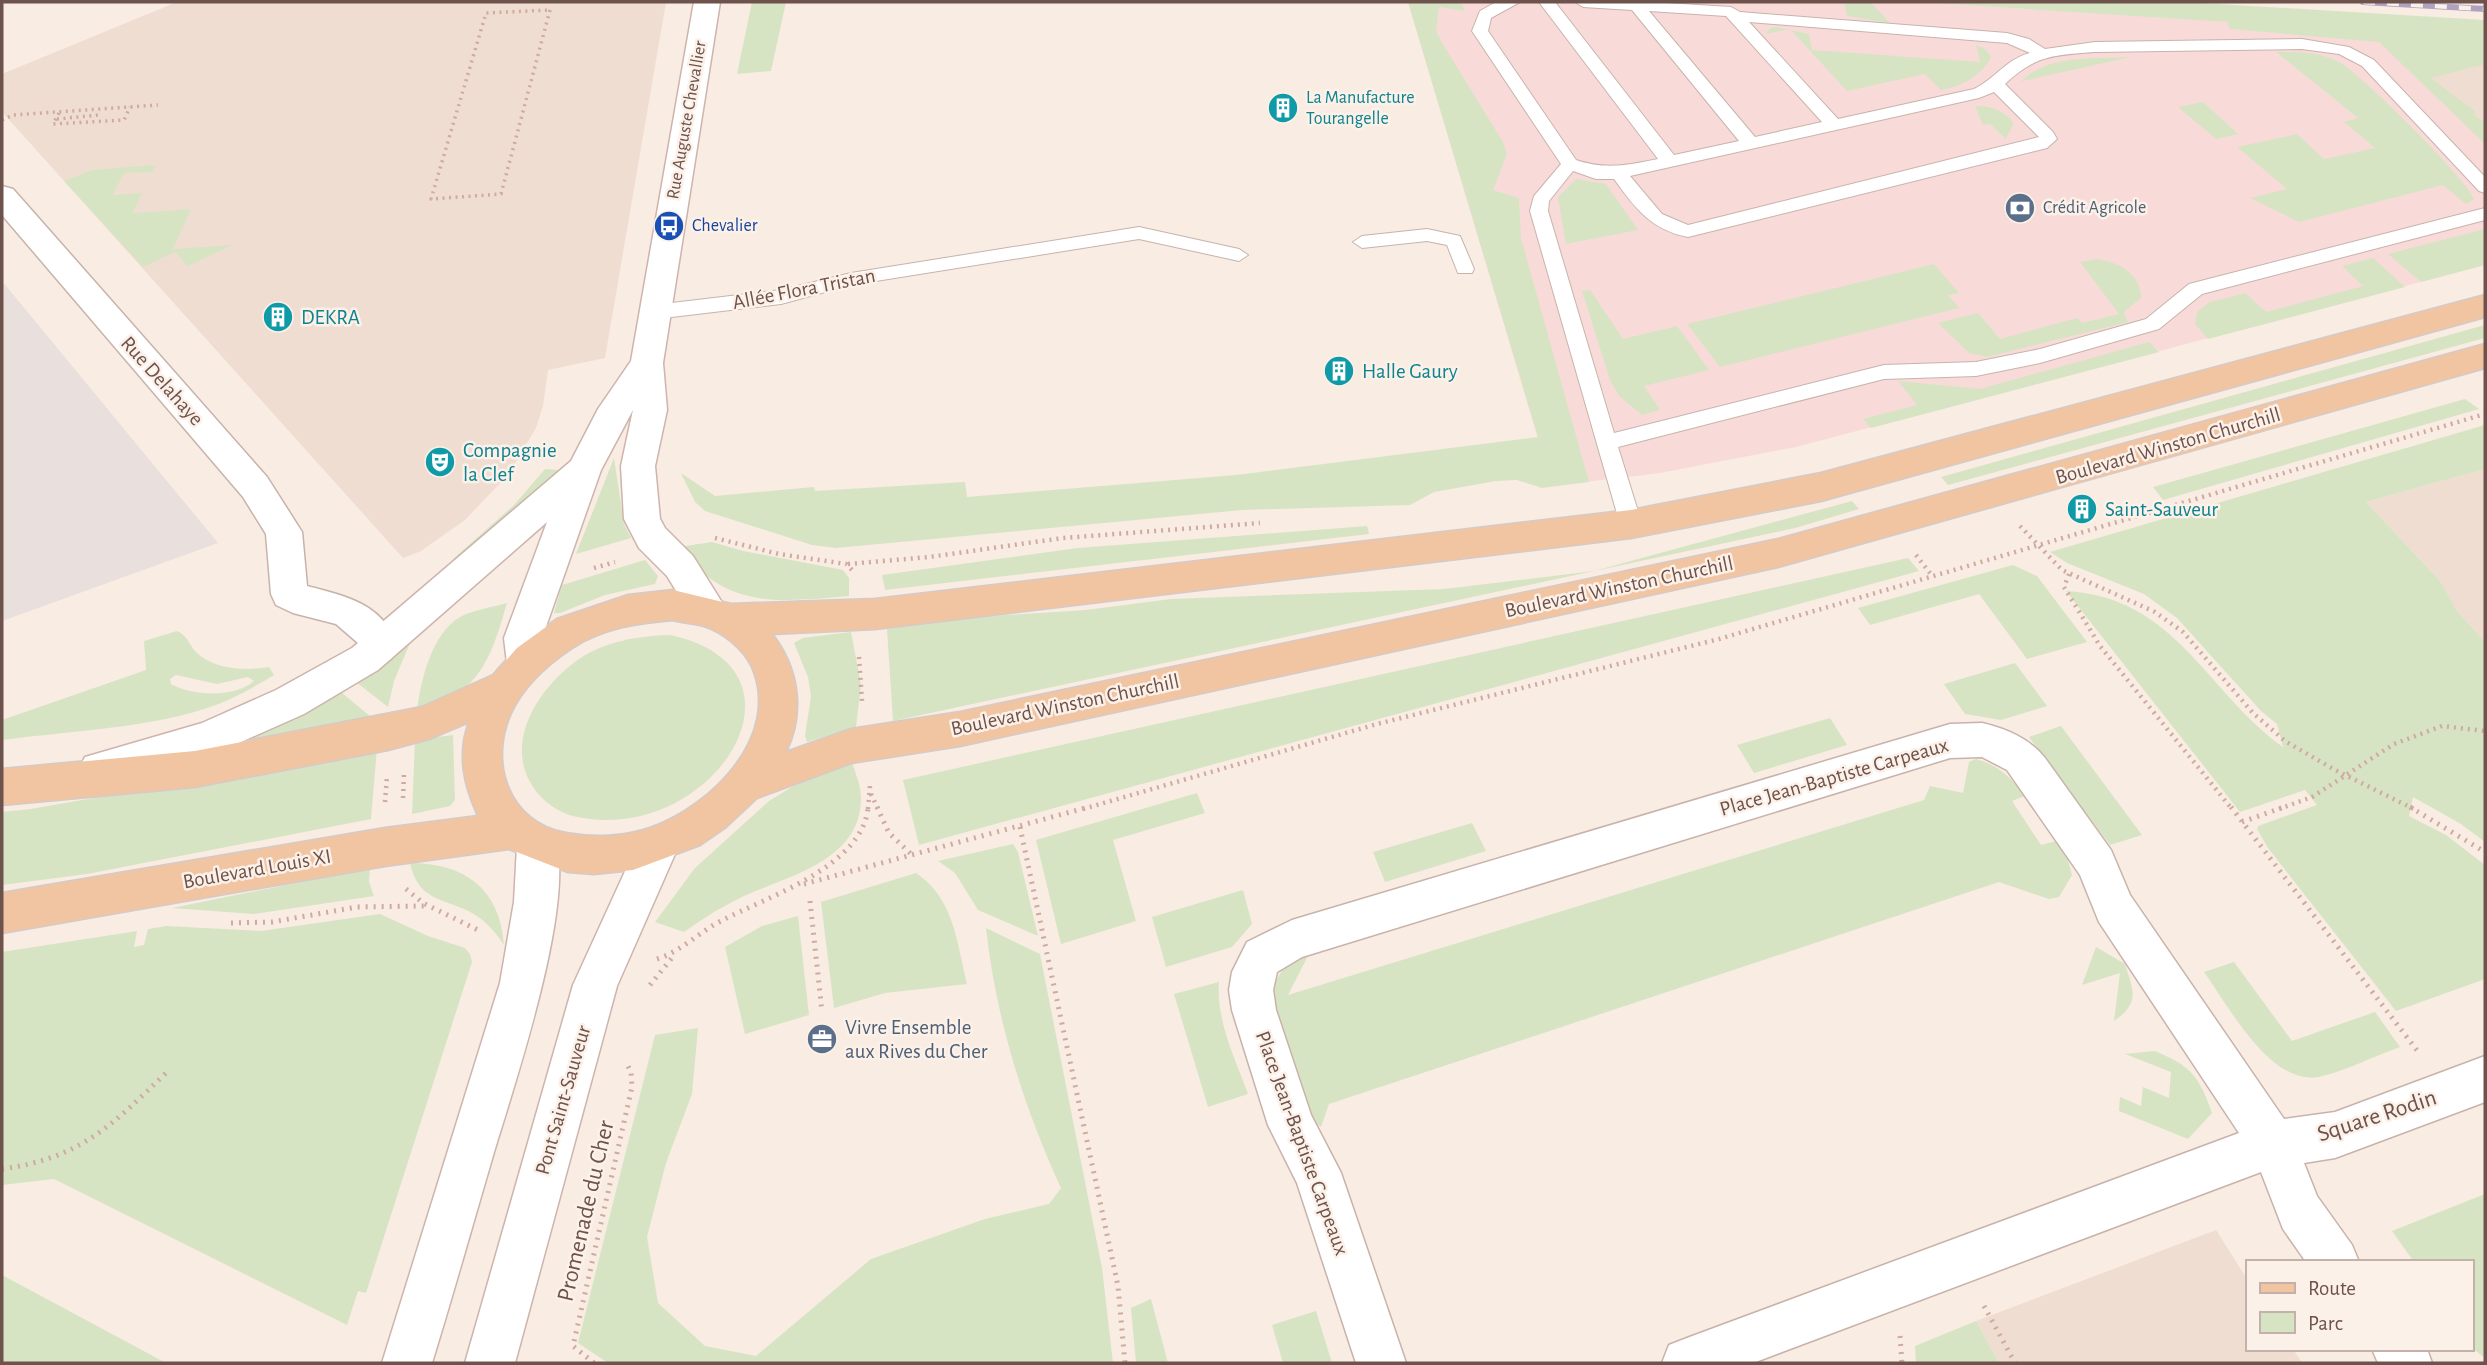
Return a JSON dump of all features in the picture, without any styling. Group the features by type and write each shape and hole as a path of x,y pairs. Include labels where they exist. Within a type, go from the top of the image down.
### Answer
{"main road":[{"path":"12,786 195,769 388,733 429,722 516,675 558,637 595,619 634,608 673,606 718,616 875,614 1631,524 1847,480 2485,306"},
{"name":"Boulevard Winston Churchill","path":"746,784 865,743 960,729 1779,554 2484,358"},
{"path":"516,675 487,724 480,764 485,789 496,811 526,838 575,855 603,855 658,845 721,808 746,784 771,742 779,698 769,660 758,644 718,616"},
{"name":"Boulevard Louis XI","path":"2,913 384,847 526,838"}],"street":[{"name":"Rue Auguste Chevallier","path":"707,2 647,363 650,410 638,467 642,519 652,538 680,566 718,616"},
{"name":"Rue Delahaye","path":"2,196 256,487 284,532 286,581 293,598 347,612 375,635 378,648"},
{"name":"Rue Auguste Chevallier","path":"516,675 523,638 584,470 610,418 647,363"},
{"name":"Rue Auguste Chevallier","path":"378,648 584,470"},
{"path":"12,786 117,765 209,738 290,702 365,659 378,648"},
{"name":"Place Jean-Baptiste Carpeaux","path":"1381,1363 1317,1173 1291,1125 1254,1010 1251,990 1254,972 1262,957 1292,940 1950,741 1974,740 1997,744 2021,758 2096,864 2115,908 2273,1144"},
{"path":"407,1363 522,983 535,902 526,838"},
{"name":"Pont Saint-Sauveur","path":"494,1347 595,985 658,845"},
{"name":"Square Rodin","path":"2273,1144 2335,1135 2467,1086"},
{"path":"1687,1363 2273,1144 2300,1212 2334,1260"}],"lane":[{"path":"1512,2 1485,14 1480,23 1480,31 1570,164 1597,173 1619,173 1979,93 1995,83 2019,61 2042,54 2095,47 2215,43 2302,44 2343,50 2358,57 2376,71 2485,187"},
{"path":"1547,2 1669,161"},
{"path":"1583,2 1731,12 1740,17 1833,124"},
{"path":"1635,5 1750,143"},
{"path":"1740,17 2007,38 2023,42 2042,54"},
{"path":"1619,173 1653,218 1674,230 1688,231 2041,144 2048,139 2045,132 1995,83"},
{"path":"1570,164 1540,200 1539,211 1631,524"},
{"path":"1607,442 1884,372 1905,368 1974,369 2156,324 2181,299 2196,289 2485,214"},
{"name":"Allée Flora Tristan","path":"656,312 781,297 851,279 1139,233 1239,255"},
{"path":"1362,242 1427,235 1454,240 1465,269"}],"path":[{"path":"550,9 501,194 431,199 465,90 486,13 550,9"},
{"path":"2,120 13,115 158,105"},
{"path":"60,112 52,124 124,120 130,107"},
{"path":"56,119 99,115"},
{"path":"800,885 1020,827 1377,724 1719,639 2485,414"},
{"path":"2016,521 2037,546 2070,574 2123,596 2170,622 2192,641 2268,728 2284,741 2347,777 2435,817 2485,852"},
{"path":"705,537 779,554 846,564 854,570 855,576"},
{"path":"592,569 617,561"},
{"path":"2070,574 2064,587 2089,628 2392,1014 2467,1086"},
{"path":"858,645 862,713"},
{"path":"2242,821 2312,797 2347,777 2394,744 2442,726 2485,732"},
{"path":"403,804 405,766"},
{"path":"385,806 387,771"},
{"path":"869,783 870,792 889,833 913,856"},
{"path":"647,959 669,955 725,918 800,885 821,872 848,846 860,827 870,792"},
{"path":"1020,827 1118,1286 1125,1363"},
{"path":"810,901 822,1012"},
{"path":"218,922 272,922 357,907 425,906 466,920 486,936"},
{"name":"Promenade du Cher","path":"594,1363 573,1346 632,1087 631,1072 624,1058"},
{"path":"2,1169 36,1167 78,1150 106,1130 166,1073"},
{"path":"1960,1262 2015,1363"}],"shaded area":[{"path":"177,2 666,2 605,358 548,370 543,406 536,428 508,475 465,520 421,551 403,558 2,112 2,74"},
{"path":"1408,2 1918,2 2372,31 2485,140 2485,265 1796,447 1660,473 1552,486"},
{"path":"2372,31 2485,39 2485,140"},
{"path":"2,281 218,543 2,621"},
{"path":"2485,469 2485,642 2457,611 2441,582 2366,502"},
{"path":"2216,1230 2246,1277 2246,1351 2294,1351 2302,1363 1999,1363 1976,1321"}],"green space":[{"path":"752,2 786,2 771,71 737,74"},
{"path":"1408,2 1461,2 1465,11 1439,7 1436,31 1503,142 1507,154 1493,190 1519,198 1521,238 1589,482 1542,488 1517,480 1496,481 1434,492 1410,505 1242,510 836,548 812,545 705,511 695,502 681,473 715,496 814,487 815,491 965,482 967,497 1236,475 1538,437"},
{"path":"1844,2 1871,3 1890,23 1847,16"},
{"path":"1918,2 2184,2 2485,20 2485,64 2431,78 2476,112 2473,114 2485,123 2485,144 2379,42 2230,29 2227,22"},
{"path":"1770,28 1788,29 1766,34"},
{"path":"1791,30 1809,34 1812,50 1980,62 1976,45 1985,49 1991,57 1977,75 1941,90 1925,74 1847,91"},
{"path":"2276,52 2324,56 2350,70 2434,150 2474,199 2466,204 2443,185 2299,222 2250,198 2287,189 2237,147 2297,134 2324,159 2375,148 2344,122 2358,118"},
{"path":"2131,57 2021,82 2031,73 2057,62"},
{"path":"2203,102 2238,134 2216,139 2178,107"},
{"path":"1975,106 2002,112 2014,123 2006,139 1990,124 1983,125"},
{"path":"156,165 153,172 124,173 113,195 142,193 133,213 191,209 173,249 232,245 188,266 175,252 143,267 64,181 92,170"},
{"path":"1576,179 1606,184 1638,230 1566,244 1558,197"},
{"path":"2485,229 2485,265 2421,282 2388,254"},
{"path":"2373,258 2405,287 2208,339 2195,324 2197,312 2210,302 2245,293 2266,312 2363,286 2342,266"},
{"path":"2097,259 2121,266 2137,282 2141,298 2124,312 2128,322 1987,357 1969,353 1938,323 1978,313 2000,339 2077,318 2082,323 2119,314 2080,262"},
{"path":"1934,264 1959,293 1948,295 1959,308 1720,367 1687,324"},
{"path":"1590,290 1623,339 1677,326 1709,370 1644,386 1660,410 1642,415 1619,396 1610,380 1582,291"},
{"path":"2485,325 2485,338 1948,485 1941,477"},
{"path":"2149,342 2159,352 1871,428 1863,419 1917,405 1898,381 1980,389"},
{"path":"2465,399 2479,409 2163,500 2153,487"},
{"path":"2485,425 2485,469 2366,502 2441,582 2457,611 2485,642 2485,842 2461,824 2413,797 2409,816 2446,835 2485,865 2485,979 2396,1011 2268,848 2257,829 2258,826 2317,805 2305,790 2240,812 2066,591 2104,597 2135,610 2163,628 2256,725 2283,747 2277,724 2261,711 2177,618 2144,594 2067,563 2050,552"},
{"path":"614,458 624,524 631,538 576,554"},
{"path":"545,469 574,471 459,563 453,559 514,505"},
{"path":"1852,501 1859,509 1795,528 893,721 887,629 975,617 1086,610 1171,599 1444,589 1594,571"},
{"path":"1367,526 1369,534 885,590 882,575 1078,548"},
{"path":"712,542 743,551 843,570 849,578 849,596 776,600 735,592 715,582 679,547"},
{"path":"1908,558 1919,571 919,845 903,780"},
{"path":"645,560 658,576 655,584 605,595 554,613 562,585"},
{"path":"2013,565 2037,576 2087,642 2027,659 1979,594 1870,625 1858,608"},
{"path":"507,603 486,662 471,682 452,696 417,710 429,659 450,625 460,617"},
{"path":"177,631 195,651 211,662 240,669 269,667 274,675 216,705 192,713 110,728 2,740 2,720 146,670 144,641","holes":["176,675 217,684 248,677 254,681 246,687 225,693 201,693 171,684 170,679"]},
{"path":"851,632 861,685 856,727 807,742 805,736 811,696 808,677 794,643 803,638"},
{"path":"670,635 717,654 740,682 744,716 732,751 705,782 668,806 623,819 573,816 552,806 535,790 525,772 522,754 523,735 539,700 564,671 589,653 623,641"},
{"path":"404,639 410,643 394,681 388,707 351,678"},
{"path":"2015,663 2047,706 2001,720 1965,714 1944,684"},
{"path":"335,687 377,722 344,730 228,744"},
{"path":"1830,718 1847,745 1754,773 1737,745"},
{"path":"2061,726 2142,835 2110,845 2029,737"},
{"path":"453,735 455,800 450,806 412,814 415,740"},
{"path":"377,748 371,819 87,874 2,885 2,812"},
{"path":"1976,759 1998,769 2014,783 2025,796 2012,801 2041,845 2056,841 2068,860 2072,875 2059,897 2049,899 1999,882 1329,1104 1321,1127 1306,1117 1271,991 1287,965 1304,952 1312,948 1288,995 1924,800 1930,786 1963,793 1969,762"},
{"path":"852,761 861,793 858,819 849,837 836,851 800,873 728,904 684,932 655,922 695,868 769,801 808,777"},
{"path":"1197,793 1205,813 1113,840 1136,921 1061,944 1036,840"},
{"path":"1472,823 1486,851 1385,882 1373,852"},
{"path":"1013,844 1018,852 1038,936 978,910 955,873 938,861"},
{"path":"410,863 447,868 476,883 487,894 495,908 504,945 479,917 426,892 414,876"},
{"path":"370,868 369,882 374,896 254,914 172,908"},
{"path":"916,873 929,883 946,908 967,984 885,993 834,1008 821,902"},
{"path":"1243,890 1252,924 1232,947 1166,967 1152,917"},
{"path":"380,914 428,936 465,948 472,962 366,1293 358,1291 347,1325 54,1179 2,1185 2,952 137,931 134,947 144,945 148,929 167,926 261,931"},
{"path":"798,916 809,1015 745,1034 725,947 762,926"},
{"path":"986,928 1040,954 1102,1268 1113,1363 608,1363 578,1343 655,1035 698,1028 692,1094 666,1163 647,1237 658,1303 705,1346 756,1356 871,1259 985,1219 1049,1204 1061,1188 1047,1157 1013,1061 997,995"},
{"path":"2096,947 2125,964 2131,982 2131,1002 2114,1021 2120,973 2082,985"},
{"path":"2234,962 2292,1041 2375,1012 2400,1047 2319,1077 2301,1076 2284,1069 2252,1040 2204,972"},
{"path":"1219,982 1223,1025 1248,1094 1208,1107 1174,994"},
{"path":"2155,1051 2177,1062 2192,1074 2203,1090 2212,1113 2188,1139 2119,1111 2120,1097 2141,1106 2143,1087 2169,1098 2171,1072 2125,1054"},
{"path":"2485,1194 2485,1358 2473,1349 2473,1260 2413,1260 2392,1231"},
{"path":"2,1275 166,1363 2,1363"},
{"path":"1151,1299 1168,1363 1136,1363 1131,1308"},
{"path":"1316,1311 1332,1363 1283,1363 1272,1325"},
{"path":"1976,1321 1999,1363 1916,1363 1915,1346"}],"railway":[{"path":"2363,2 2485,9"}],"place":[{"name":"La Manufacture Tourangelle","path":"1283,108"},
{"name":"Crédit Agricole","path":"2020,208"},
{"name":"Chevalier","path":"669,226"},
{"name":"DEKRA","path":"278,317"},
{"name":"Halle Gaury","path":"1339,371"},
{"name":"Compagnie la Clef","path":"440,462"},
{"name":"Saint-Sauveur","path":"2082,509"},
{"name":"Vivre Ensemble aux Rives du Cher","path":"822,1039"}]}
